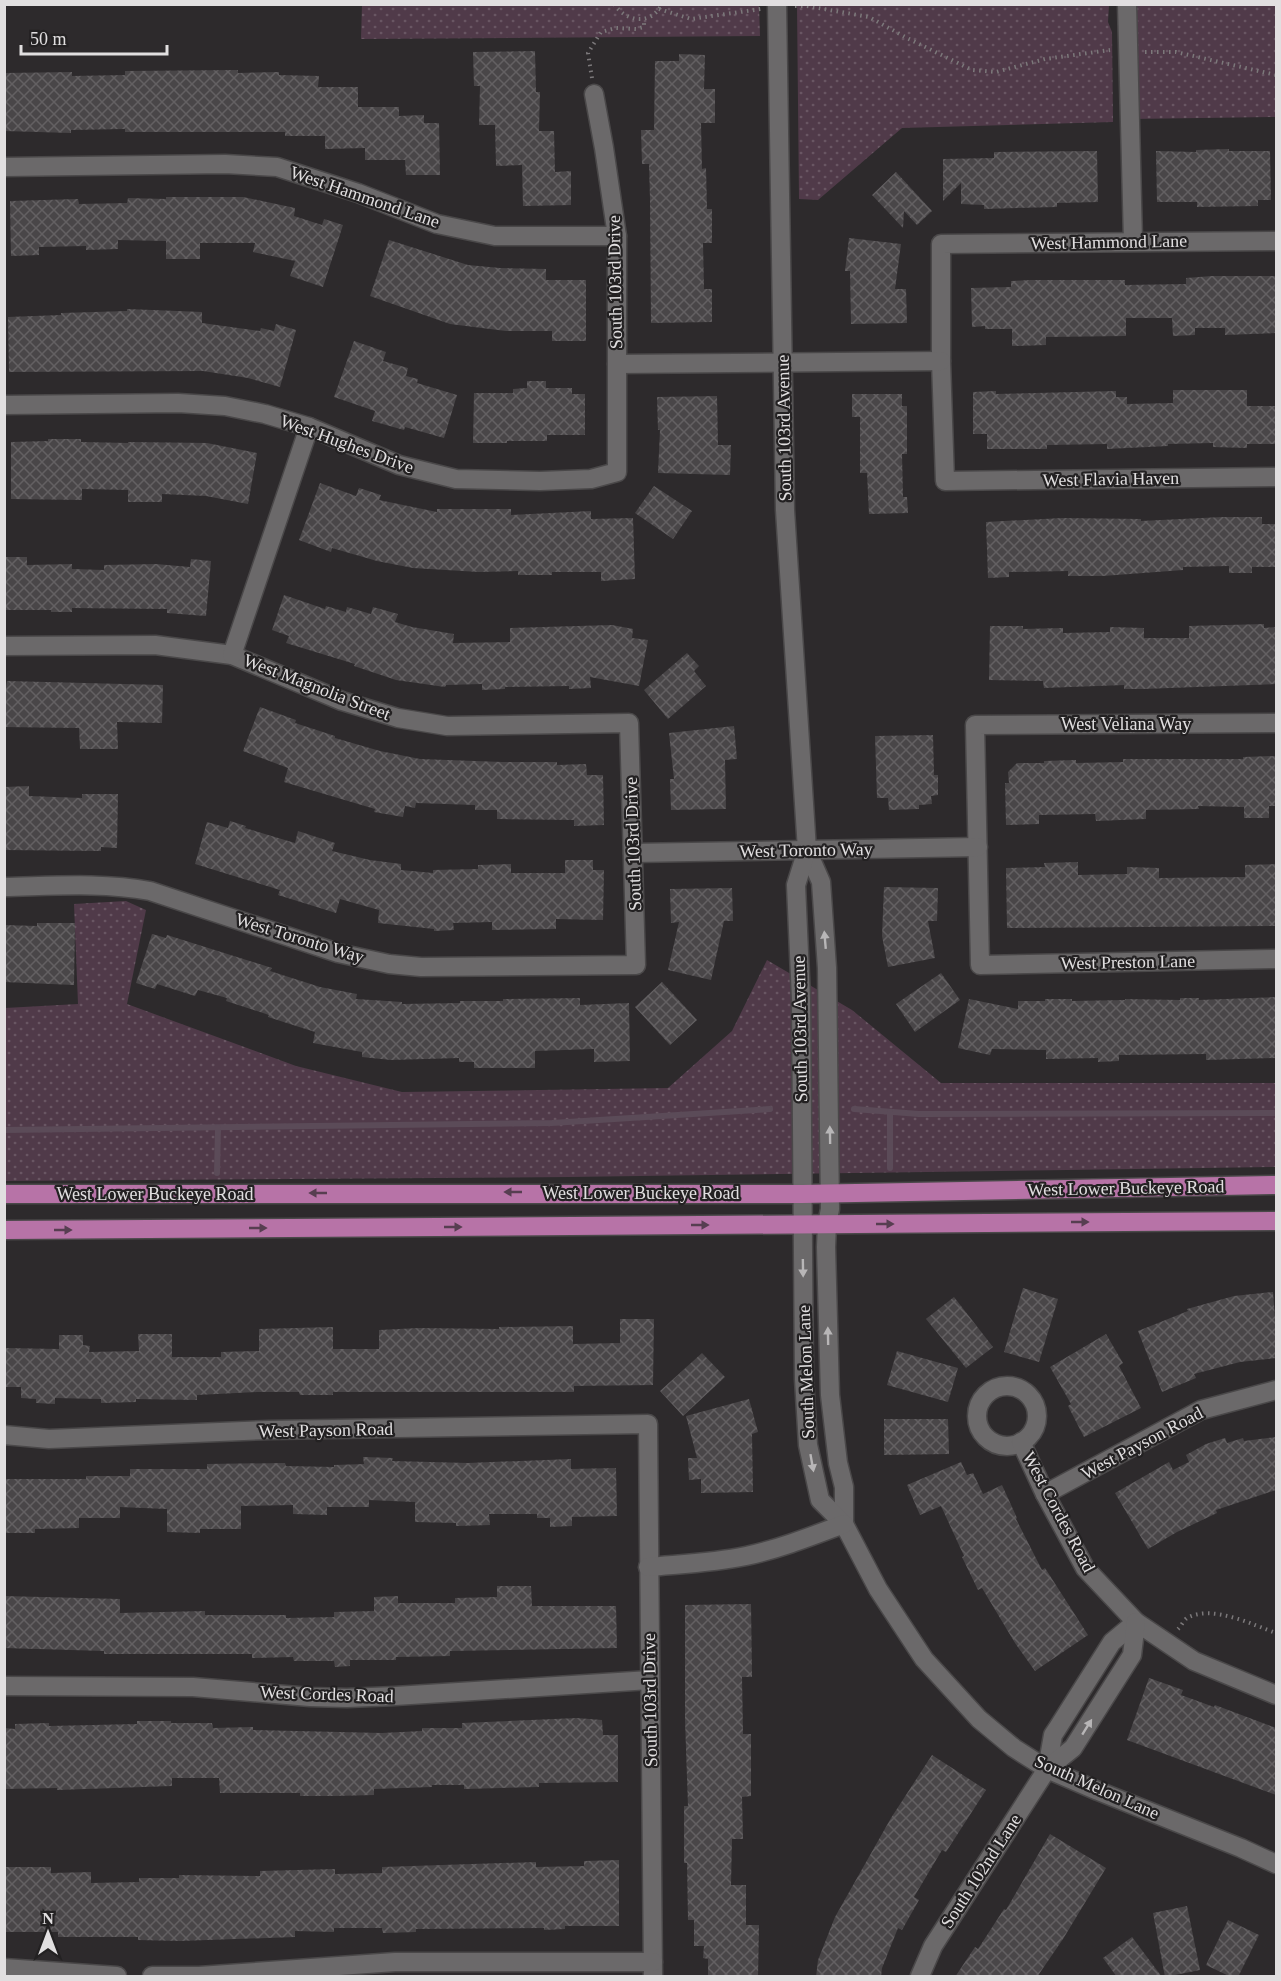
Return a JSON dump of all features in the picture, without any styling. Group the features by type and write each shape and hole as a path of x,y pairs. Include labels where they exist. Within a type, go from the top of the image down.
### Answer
{"main road":[{"name":"West Lower Buckeye Road","path":"4,1230 802,1210 1276,1185"},
{"name":"West Lower Buckeye Road","path":"4,1194 829,1209 1276,1221"}],"street":[{"path":"1127,4 1133,241"},
{"name":"South 103rd Avenue","path":"777,6 785,510 807,850 821,882 827,968 829,1209"},
{"name":"South 103rd Drive","path":"594,94 617,236 617,472"},
{"name":"West Hammond Lane","path":"4,167 225,164 277,166 449,227 495,236 617,236"},
{"name":"West Hammond Lane","path":"941,361 941,244 1276,240"},
{"path":"617,364 941,361"},
{"name":"West Flavia Haven","path":"941,361 945,481 1276,477"},
{"name":"West Hughes Drive","path":"4,405 178,403 225,406 265,414 309,427 399,465 456,479 540,481 591,479 617,472"},
{"path":"232,655 309,427"},
{"name":"West Magnolia Street","path":"4,646 155,645 232,655 342,701 398,718 447,726 629,723"},
{"name":"South 103rd Drive","path":"629,723 636,965"},
{"name":"West Veliana Way","path":"978,847 975,725 1276,723"},
{"name":"West Toronto Way","path":"633,853 978,847"},
{"name":"West Preston Lane","path":"978,847 980,965 1276,959"},
{"name":"South 103rd Avenue","path":"802,1210 801,999 796,885 807,850"},
{"name":"West Toronto Way","path":"4,887 99,885 150,891 338,953 389,964 421,967 636,965"},
{"name":"South Melon Lane","path":"829,1209 830,1395 838,1463 844,1487 844,1524"},
{"name":"South Melon Lane","path":"802,1210 804,1379 808,1445 820,1500 844,1524 878,1589 924,1659 979,1719 1014,1748 1047,1768 1276,1864"},
{"name":"West Payson Road","path":"1045,1494 1201,1410 1276,1390"},
{"name":"South 103rd Drive","path":"648,1424 653,1969"},
{"name":"West Payson Road","path":"4,1435 49,1439 269,1431 648,1424"},
{"name":"West Cordes Road","path":"1021,1442 1045,1494 1085,1568 1136,1622 1194,1661 1276,1695"},
{"path":"648,1567 710,1562 746,1556 772,1550 844,1524"},
{"name":"South 102nd Lane","path":"920,1977 933,1946 1047,1768 1073,1748 1132,1655 1136,1622"},
{"name":"West Cordes Road","path":"4,1686 194,1687 347,1698 650,1680"},
{"path":"152,1977 199,1976 395,1962 653,1969"},
{"path":"4,1968 117,1977"}],"path":[{"path":"614,4 628,18 644,19 660,7 691,19 777,6 807,6 869,17 972,70 996,72 1045,59 1109,50 1176,52 1276,75"},
{"path":"594,94 588,53 601,32 616,28 644,27 644,19"},
{"path":"1170,1646 1186,1619 1199,1614 1231,1617 1276,1633"}],"shaded area":[{"path":"362,5 759,5 760,36 361,39"},
{"path":"797,5 1109,5 1108,22 1112,32 1113,122 902,128 818,200 799,199"},
{"path":"1127,5 1276,5 1276,117 1131,119"},
{"path":"126,901 146,910 127,1004 296,1066 402,1092 668,1088 732,1031 767,960 852,1010 941,1083 1276,1083 1276,1167 569,1177 5,1181 5,1008 78,1004 74,904"}],"building":[{"path":"535,51 536,92 540,92 539,131 554,131 555,172 571,171 571,205 523,206 522,165 496,166 495,125 479,125 480,86 474,86 473,52"},
{"path":"679,54 705,55 704,89 715,89 715,123 701,123 702,169 706,168 707,209 712,209 712,243 703,243 704,289 712,289 712,322 651,323 649,164 642,164 641,130 654,130 655,61 679,61"},
{"path":"238,70 238,73 279,72 279,75 319,76 318,87 358,87 358,107 399,107 399,116 424,115 424,123 439,123 440,175 406,175 405,160 365,160 365,148 325,149 325,136 285,136 285,132 125,132 125,129 71,130 71,133 4,131 4,73 72,72 72,76 125,75 125,71"},
{"path":"1229,149 1229,151 1270,151 1271,200 1258,200 1258,206 1197,207 1197,202 1157,202 1156,151 1196,152 1196,150"},
{"path":"1097,151 1098,202 1057,203 1057,207 984,209 984,205 961,204 961,183 943,201 943,159 994,158 994,152"},
{"path":"896,172 932,211 917,225 904,211 903,228 872,195"},
{"path":"166,197 243,197 295,208 294,216 322,225 324,219 343,225 323,287 290,276 295,261 253,252 255,243 200,243 200,259 166,259 166,241 118,240 118,249 86,250 86,246 39,247 39,255 11,256 10,201 78,199 79,204 127,203 128,198 166,199"},
{"path":"849,238 901,244 895,289 906,289 907,323 851,324 850,271 845,271"},
{"path":"389,240 468,265 546,269 546,280 586,280 586,341 552,341 552,331 506,331 450,324 370,296"},
{"path":"1276,276 1276,333 1225,335 1225,328 1195,328 1195,335 1173,336 1172,318 1126,318 1126,336 1046,337 1046,345 1012,346 1012,329 972,327 971,288 1011,287 1011,281 1031,280 1125,280 1125,285 1186,284 1186,278"},
{"path":"127,309 202,312 202,323 260,331 261,328 274,331 276,324 296,330 280,387 248,378 203,371 9,372 8,317 127,311"},
{"path":"354,341 386,352 383,361 408,368 406,376 418,379 417,383 457,395 444,438 372,421 375,411 334,397"},
{"path":"527,381 546,381 546,388 572,388 572,394 585,394 585,435 547,435 547,441 473,443 474,393 513,393 513,389 527,388"},
{"path":"1173,390 1247,390 1247,406 1276,406 1276,444 1247,444 1247,448 1213,447 1213,443 1107,449 1107,444 1047,445 1047,449 987,449 987,434 973,434 973,392 996,391 996,394 1116,391 1116,397 1127,397 1127,404 1173,403"},
{"path":"852,394 902,394 902,406 907,406 907,454 902,454 903,497 907,497 908,513 869,514 867,473 860,473 860,417 852,417"},
{"path":"717,396 718,445 731,445 730,475 658,473 660,430 658,430 657,397"},
{"path":"48,439 81,439 81,442 207,443 257,453 248,504 206,496 162,494 162,502 128,502 128,490 82,489 82,500 11,499 11,442 48,441"},
{"path":"320,483 356,496 359,488 381,495 379,500 437,512 437,509 511,509 511,515 591,511 591,519 633,518 635,579 601,581 601,572 518,575 518,571 479,572 413,568 377,561 332,548 331,552 299,540"},
{"path":"654,486 692,511 673,539 635,513"},
{"path":"1262,517 1262,524 1276,524 1276,567 1252,567 1252,573 1229,573 1229,566 1183,567 1183,570 1103,576 1068,576 1068,571 1009,572 1009,577 988,578 986,522 1062,518 1141,519 1141,521"},
{"path":"6,557 27,557 27,565 72,564 72,569 104,570 104,565 156,564 190,567 191,559 211,561 206,616 167,613 167,609 72,608 72,612 4,610"},
{"path":"284,595 325,609 326,606 346,612 347,607 371,614 373,607 398,614 395,622 454,634 453,643 510,642 510,628 612,625 633,629 632,638 648,640 639,686 590,677 591,688 505,687 505,689 482,690 482,684 446,685 445,687 396,680 354,666 355,664 286,643 289,636 272,630"},
{"path":"1264,624 1264,628 1276,627 1276,684 1143,689 1124,689 1124,685 1044,688 1043,681 989,680 990,626 1023,626 1023,629 1063,628 1063,633 1110,632 1110,627 1144,628 1144,638 1189,638 1189,626"},
{"path":"687,653 699,666 694,671 706,686 668,719 644,690"},
{"path":"7,681 163,685 162,723 117,722 118,749 80,749 79,728 4,727 4,688 6,688"},
{"path":"260,707 296,720 295,723 335,736 335,738 380,751 420,759 557,762 557,765 586,764 587,775 603,775 604,825 574,826 574,820 497,819 497,810 475,810 475,805 416,803 415,808 405,806 403,817 374,812 375,809 284,782 288,768 243,751"},
{"path":"734,726 737,759 725,760 726,809 671,810 670,779 674,779 669,733"},
{"path":"933,735 934,775 938,775 938,795 931,796 932,804 919,805 919,809 889,810 888,798 877,798 875,736"},
{"path":"1276,756 1276,806 1269,806 1269,818 1244,818 1244,807 1198,806 1199,809 1146,810 1146,819 1096,821 1095,814 1039,815 1039,824 1006,825 1005,783 1009,783 1008,772 1017,763 1076,760 1076,763 1123,762 1123,759 1243,759 1243,757"},
{"path":"29,786 29,796 82,798 82,794 118,794 117,848 101,847 101,851 4,850 4,787"},
{"path":"230,821 246,826 245,828 295,843 298,831 335,843 332,851 370,860 401,864 401,870 433,873 433,870 478,869 478,865 511,864 511,873 565,873 565,860 593,860 593,870 604,870 603,920 556,919 556,929 492,930 492,922 453,923 454,930 434,931 434,929 378,923 379,910 340,899 336,913 278,895 280,890 195,864 207,822 228,828"},
{"path":"1078,862 1078,875 1127,874 1127,867 1159,868 1159,878 1245,877 1245,865 1276,864 1276,926 1007,928 1006,868 1045,867 1044,863"},
{"path":"884,887 938,888 937,921 928,921 935,958 888,967 882,936"},
{"path":"732,888 733,921 724,921 711,980 668,970 679,922 671,923 670,889"},
{"path":"37,923 75,923 74,985 4,982 4,925 37,926"},
{"path":"152,934 166,938 167,935 272,968 270,971 320,987 357,994 356,999 402,1002 402,1004 580,998 580,1005 629,1003 630,1061 594,1062 594,1049 535,1051 535,1068 474,1068 474,1062 459,1062 459,1058 391,1060 362,1057 362,1052 313,1043 315,1032 226,1001 227,998 198,990 195,996 157,984 155,989 136,983"},
{"path":"941,973 960,1000 915,1032 896,1004"},
{"path":"662,982 697,1020 670,1045 635,1007"},
{"path":"1276,997 1276,1058 1206,1060 1206,1054 1119,1055 1119,1061 1098,1062 1098,1058 1046,1059 1046,1050 992,1049 990,1055 958,1048 969,999 1018,1009 1018,1001 1045,1001 1045,999 1072,999 1072,1001 1199,998 1199,1000"},
{"path":"1023,1288 1058,1299 1039,1362 1004,1352"},
{"path":"1273,1292 1276,1358 1240,1362 1194,1374 1196,1378 1162,1392 1138,1331 1188,1311 1187,1309 1234,1296"},
{"path":"954,1297 993,1347 966,1368 926,1319"},
{"path":"620,1319 654,1319 653,1385 574,1386 574,1392 333,1392 333,1395 300,1395 299,1392 257,1392 197,1395 197,1400 136,1399 136,1402 101,1403 101,1399 55,1398 55,1404 36,1403 36,1399 21,1398 21,1387 4,1387 4,1348 59,1349 59,1335 83,1335 83,1345 90,1346 89,1352 139,1351 138,1334 172,1334 172,1357 221,1357 221,1352 259,1351 259,1329 333,1327 333,1349 379,1349 379,1330 419,1328 499,1329 499,1327 573,1326 573,1344 620,1343"},
{"path":"1106,1334 1123,1363 1119,1366 1141,1408 1084,1437 1068,1406 1071,1404 1050,1367"},
{"path":"897,1351 958,1368 948,1402 887,1385"},
{"path":"702,1353 725,1377 683,1416 660,1391"},
{"path":"749,1399 758,1432 752,1434 753,1492 701,1493 701,1479 689,1480 688,1458 697,1458 686,1416"},
{"path":"884,1419 948,1419 949,1454 884,1455"},
{"path":"1276,1437 1276,1490 1216,1510 1217,1513 1148,1549 1115,1493 1169,1462 1173,1470 1189,1462 1186,1455 1206,1444 1225,1438 1227,1443 1243,1438 1244,1441"},
{"path":"363,1457 393,1458 392,1461 468,1463 571,1459 571,1469 616,1468 617,1516 572,1517 572,1526 550,1527 550,1518 537,1518 537,1514 489,1514 490,1525 456,1526 456,1523 415,1522 415,1502 369,1500 369,1507 327,1507 327,1515 293,1514 293,1505 241,1506 241,1529 200,1529 200,1533 167,1532 167,1509 120,1507 120,1518 79,1518 79,1528 35,1529 35,1533 4,1533 4,1479 86,1479 86,1476 130,1476 130,1469 207,1469 207,1464 285,1463 286,1466 334,1467 334,1465 364,1464"},
{"path":"961,1462 967,1475 973,1473 983,1494 1002,1485 1016,1519 1042,1570 1045,1568 1088,1635 1035,1671 982,1588 978,1590 941,1506 920,1515 907,1485"},
{"path":"497,1586 531,1586 532,1606 616,1606 617,1648 450,1651 450,1656 396,1657 396,1660 350,1660 350,1666 335,1667 334,1661 294,1661 293,1657 252,1658 252,1654 104,1654 104,1651 4,1648 4,1596 120,1599 120,1613 205,1611 205,1615 286,1615 286,1618 334,1617 334,1612 374,1611 374,1597 398,1596 398,1603 455,1603 455,1598 497,1597"},
{"path":"751,1604 752,1677 742,1677 743,1734 751,1734 751,1796 742,1797 743,1839 732,1839 731,1885 746,1885 746,1925 759,1925 758,1977 708,1977 708,1959 703,1958 704,1946 694,1946 694,1920 688,1920 687,1863 684,1863 684,1806 688,1806 685,1605"},
{"path":"1149,1678 1183,1690 1181,1695 1276,1728 1276,1795 1127,1740"},
{"path":"577,1718 602,1720 603,1735 618,1735 618,1782 539,1783 539,1787 464,1789 464,1785 432,1785 432,1787 374,1789 374,1795 334,1796 300,1796 300,1793 220,1793 219,1778 172,1778 172,1786 57,1790 57,1788 4,1789 4,1728 15,1729 15,1724 49,1723 49,1726 171,1721 171,1723 212,1723 213,1728 253,1727 253,1730 382,1733 422,1731 422,1728 462,1728 462,1723"},
{"path":"932,1755 986,1790 946,1852 942,1850 914,1897 919,1900 902,1930 898,1928 882,1968 881,1977 816,1977 818,1960 835,1917 891,1818"},
{"path":"1050,1834 1106,1868 1063,1939 1037,1977 955,1977 975,1947 978,1949 1004,1909 1006,1910"},
{"path":"619,1860 619,1926 565,1926 565,1929 544,1930 544,1928 416,1929 416,1932 383,1933 382,1928 334,1928 334,1932 295,1931 295,1937 180,1941 138,1940 138,1937 58,1937 58,1932 4,1932 4,1867 51,1867 51,1873 91,1872 91,1883 139,1882 139,1878 179,1878 179,1875 260,1876 260,1871 335,1869 335,1874 382,1873 382,1867 536,1862 536,1867 584,1866 584,1861"},
{"path":"1187,1906 1200,1970 1165,1977 1153,1913"},
{"path":"1228,1920 1259,1935 1238,1977 1231,1977 1206,1965"},
{"path":"1132,1937 1162,1977 1117,1977 1103,1958"}],"waterway":[{"path":"4,1130 552,1123 770,1109"},
{"path":"854,1109 919,1114 1276,1113"},
{"path":"890,1112 890,1168"},
{"path":"217,1173 218,1128"}]}
